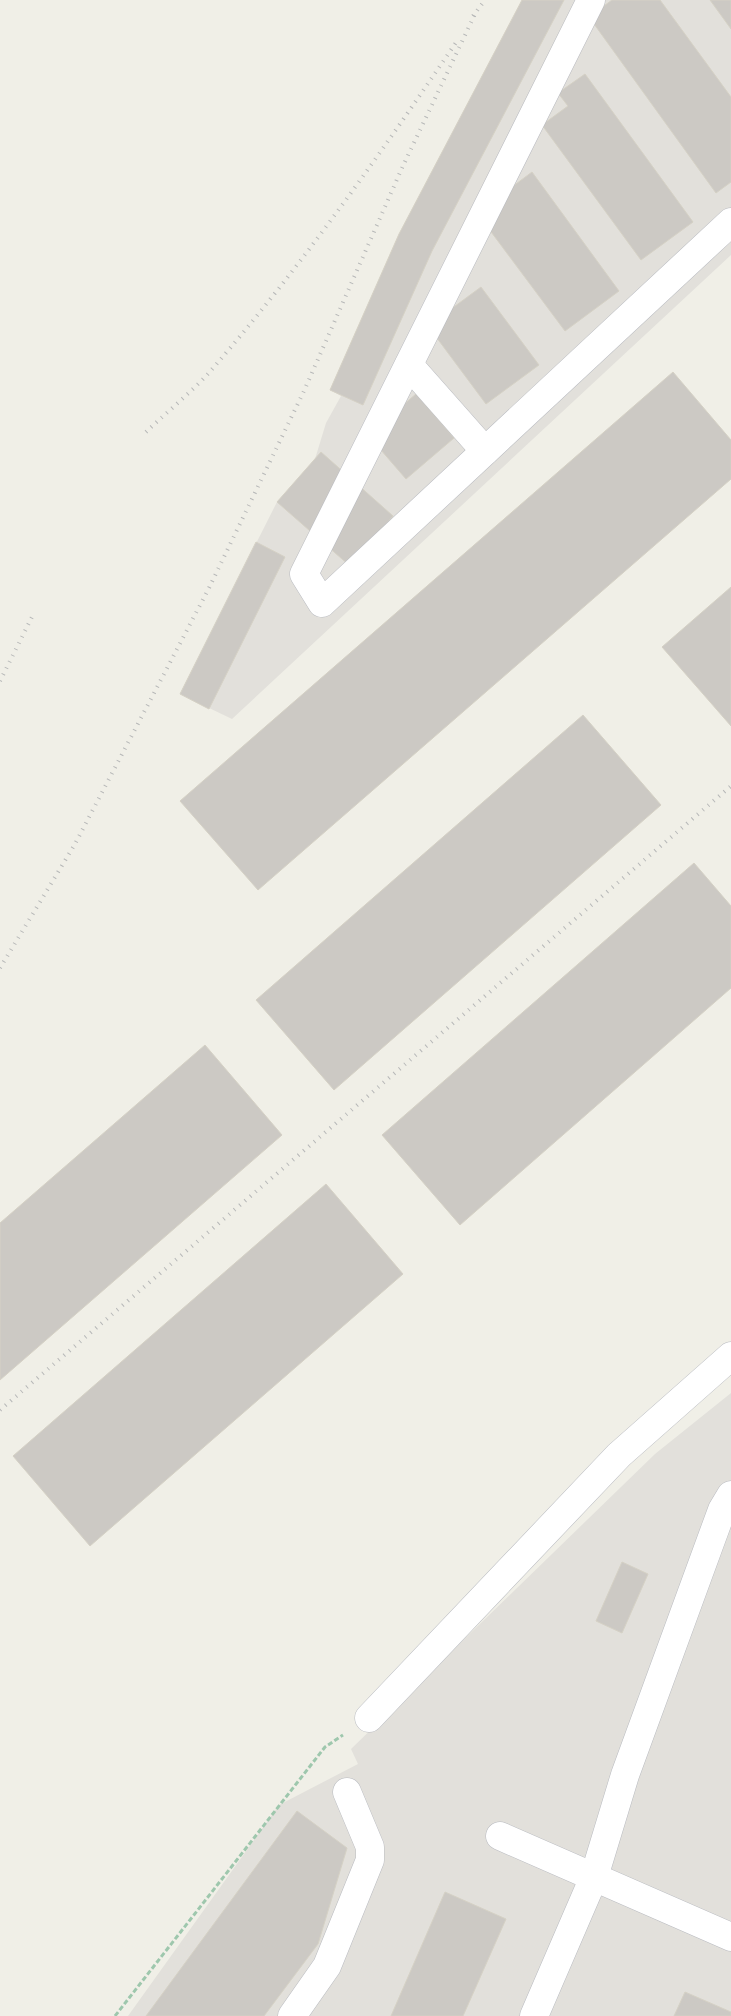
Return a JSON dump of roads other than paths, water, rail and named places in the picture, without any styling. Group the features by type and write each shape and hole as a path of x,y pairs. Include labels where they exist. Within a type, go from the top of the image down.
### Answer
{"lane":[{"path":"591,0 304,574 322,603 731,222"},
{"path":"409,364 485,451"},
{"path":"369,1718 619,1455 731,1356"},
{"path":"534,2016 594,1877 625,1775 722,1510 731,1495"},
{"path":"292,2016 327,1966 370,1860 370,1847 347,1792"},
{"path":"500,1836 731,1936"}],"railway":[{"path":"473,16 485,0"},
{"path":"0,968 75,844 209,588 304,391 402,168 476,12"},
{"path":"146,432 207,375 241,336 306,254 368,170 457,41"},
{"path":"0,681 32,617"},
{"path":"0,1410 731,786"}]}
